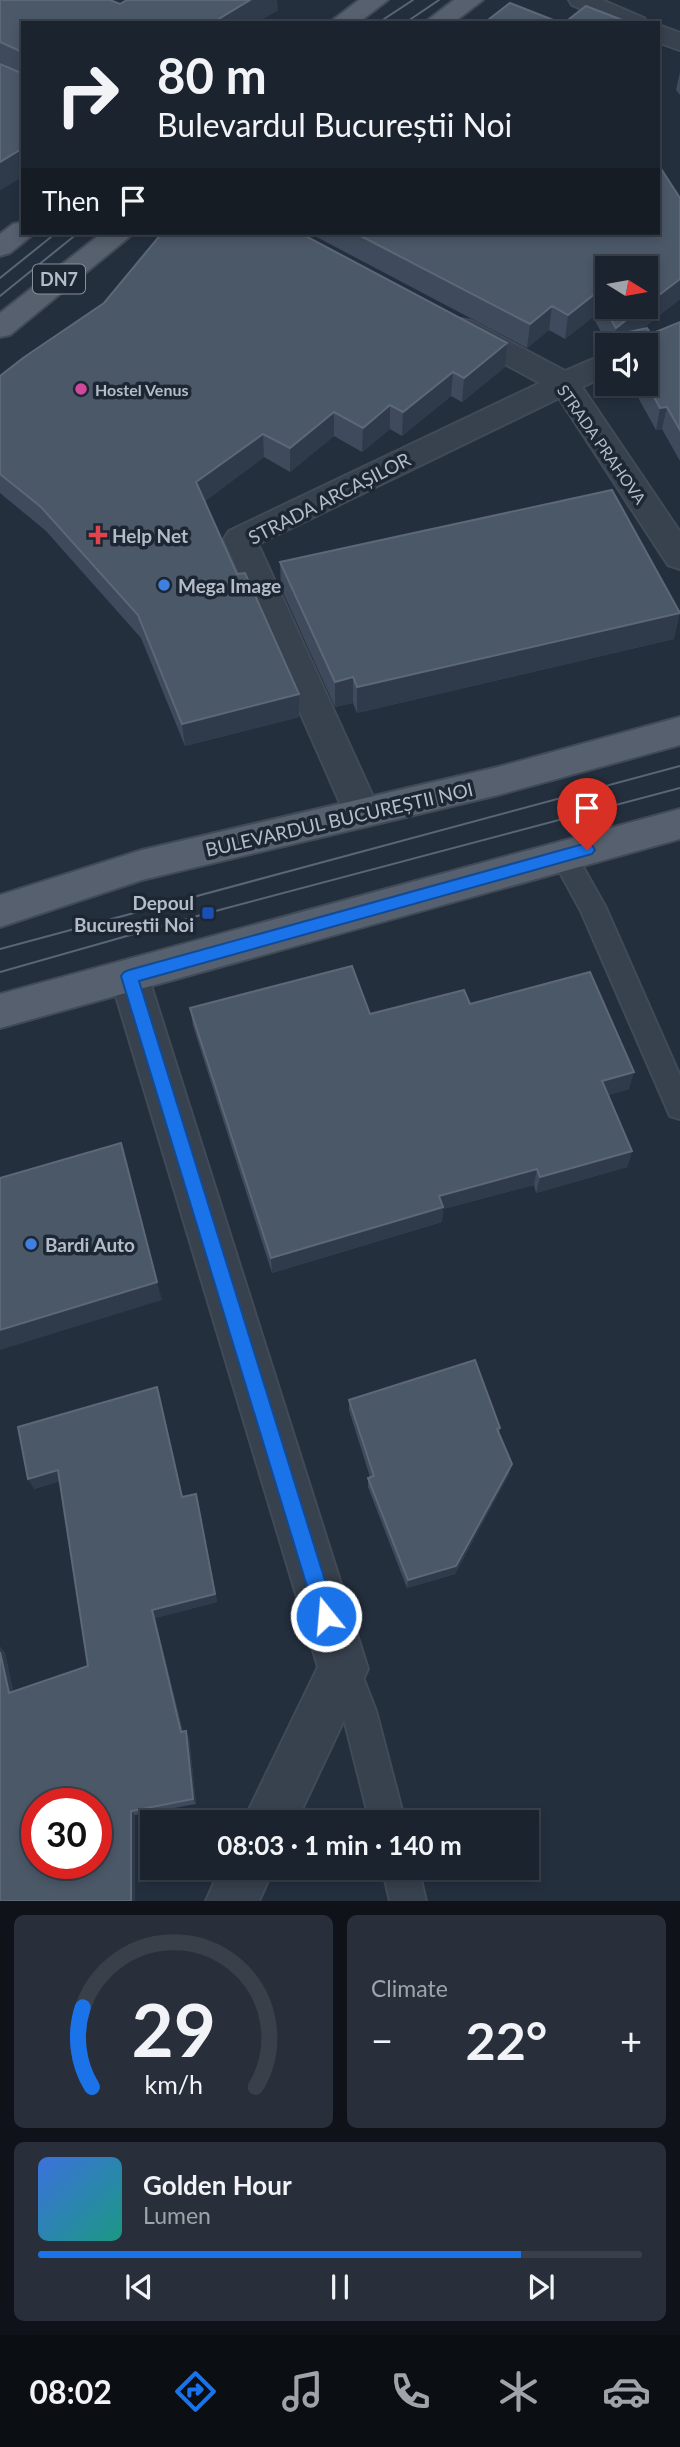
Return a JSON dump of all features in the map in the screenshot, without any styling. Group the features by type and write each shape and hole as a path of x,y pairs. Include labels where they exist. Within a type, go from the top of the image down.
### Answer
{"main road":[{"path":"344,21 376,0"},
{"path":"439,21 471,0"},
{"path":"0,247 21,231"},
{"name":"DN7","path":"0,328 117,235"},
{"name":"BULEVARDUL BUCUREȘTII NOI","path":"0,911 142,865 498,781 680,731"},
{"path":"0,1011 680,824"}],"street":[{"path":"581,0 630,21"},
{"path":"660,34 680,42"},
{"name":"STRADA PRAHOVA","path":"442,317 564,383 680,557"},
{"name":"STRADA ARCAȘILOR","path":"362,812 240,539 595,368"},
{"path":"129,976 343,1669 276,1810"},
{"path":"232,1901 242,1880"}],"lane":[{"path":"564,856 593,908 680,1107"},
{"path":"343,1669 359,1711 385,1810"},
{"path":"403,1880 408,1901"}],"building":[{"path":"0,0 110,0 120,4 127,0 250,0 215,21 21,21 21,73 20,51 0,42"},
{"path":"510,3 556,21 487,21"},
{"path":"586,6 625,21 567,21"},
{"path":"0,64 21,73 21,149 0,162"},
{"path":"660,167 680,198 680,279 658,296 658,256 595,256 595,294 568,315 552,306 530,324 359,235 660,235"},
{"path":"160,235 304,235 507,343 464,378 453,372 403,412 390,405 363,428 334,412 290,448 263,434 196,482 237,574 245,573 299,694 182,724 138,615 41,507 0,474 0,376 104,303"},
{"path":"611,319 627,319 616,328"},
{"path":"680,322 680,430 667,407 660,408 654,396 658,396 658,333 653,333"},
{"path":"647,328 650,333 624,333"},
{"path":"612,490 680,613 357,687 353,677 335,682 280,562"},
{"path":"352,966 370,1014 464,990 470,1004 590,972 634,1072 602,1081 632,1151 540,1177 537,1169 439,1196 443,1207 271,1258 190,1008"},
{"path":"121,1143 157,1282 0,1330 0,1178"},
{"path":"475,1360 500,1428 497,1429 512,1464 456,1566 408,1580 368,1478 374,1476 349,1400"},
{"path":"157,1387 182,1497 196,1494 215,1594 152,1610 181,1732 186,1731 193,1799 131,1811 131,1901 0,1901 0,1652 9,1693 88,1666 58,1470 28,1479 18,1427"}],"tram line":[{"path":"381,21 413,0"},
{"path":"408,21 439,0"},
{"path":"0,278 54,235"},
{"path":"0,296 76,235"},
{"path":"0,949 680,766"},
{"path":"0,972 208,913 680,788"}],"place":[{"name":"Hostel Venus","path":"81,389"},
{"name":"Help Net","path":"98,535"},
{"name":"Mega Image","path":"164,585"},
{"name":"Depoul Bucureștii Noi","path":"208,913"},
{"name":"Bardi Auto","path":"31,1244"}],"route":[{"path":"326,1616 129,976 587,850"}]}
